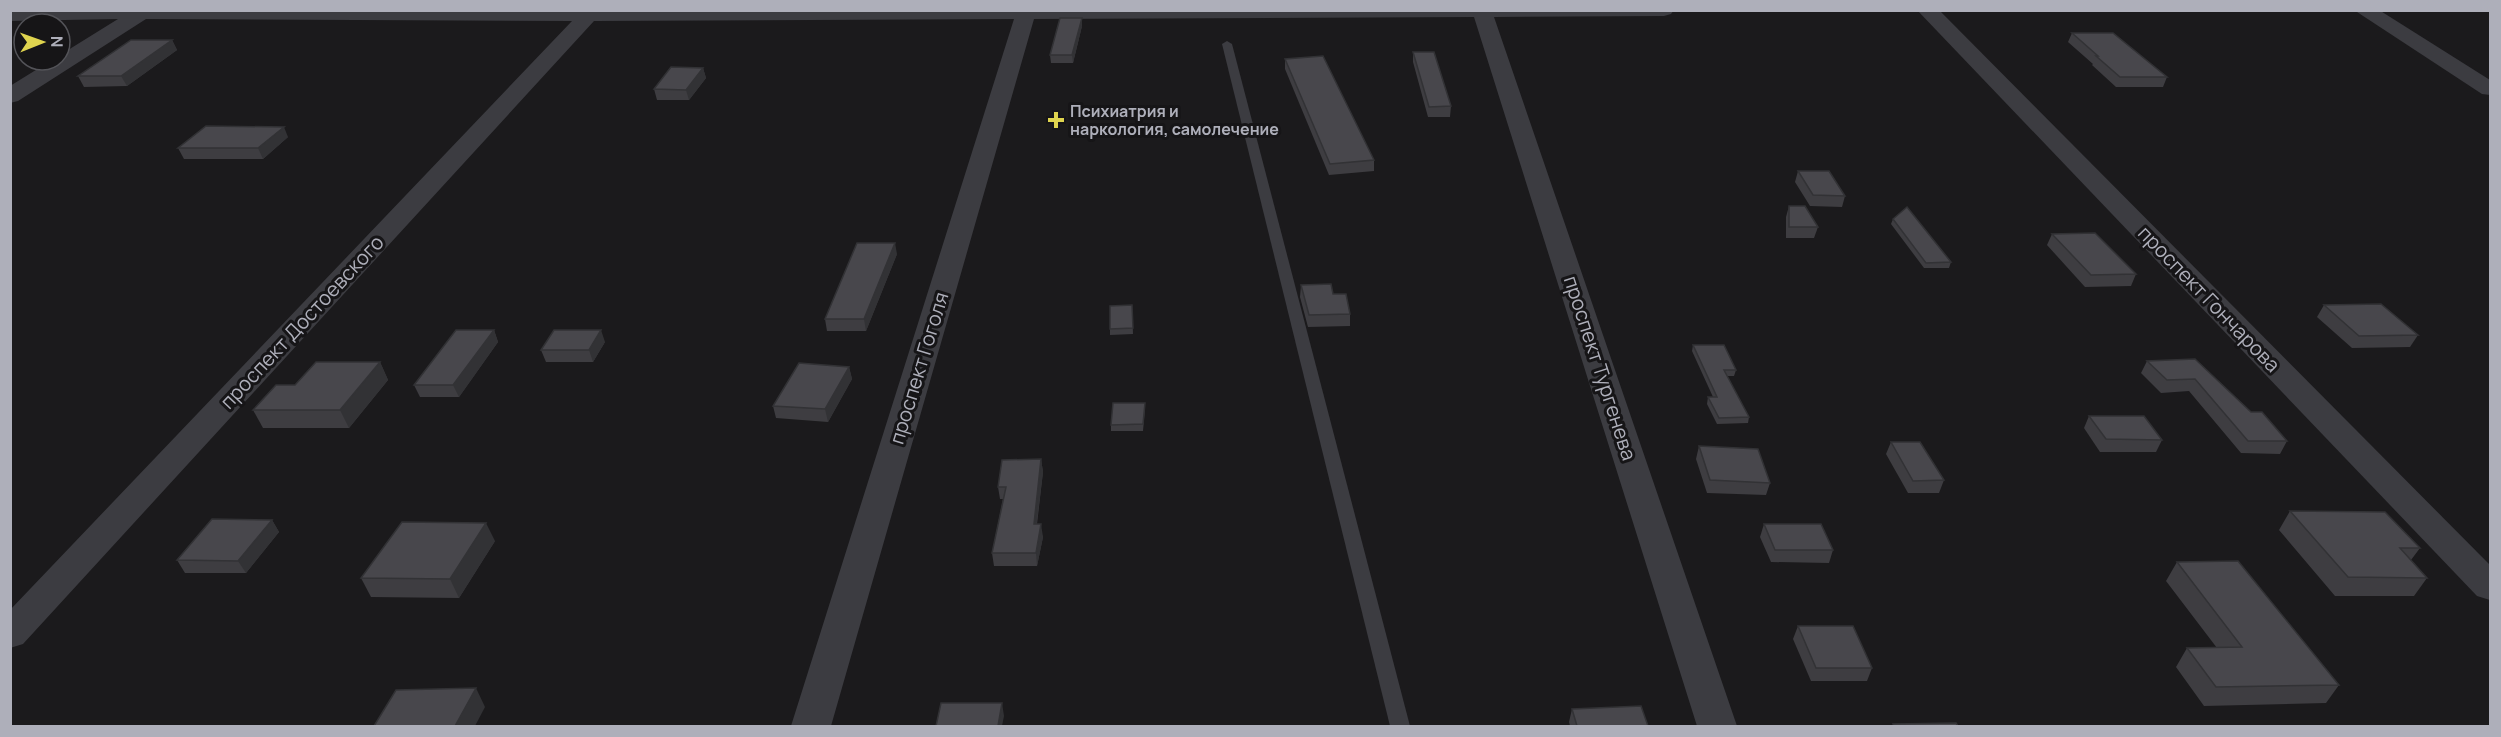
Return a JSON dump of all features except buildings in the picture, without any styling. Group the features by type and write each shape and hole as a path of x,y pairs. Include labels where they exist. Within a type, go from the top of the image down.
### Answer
{"street":[{"path":"10,15 143,12 1664,10"},
{"name":"проспект Гончарова","path":"1927,10 2490,587"},
{"path":"2364,10 2490,88"},
{"name":"проспект Тургенева","path":"1482,11 1718,726"},
{"path":"10,96 143,12"},
{"name":"проспект Гоголя","path":"811,726 1027,12"},
{"name":"проспект Достоевского","path":"10,634 591,13"}],"lane":[{"path":"1227,44 1400,726"}],"place":[{"name":"Психиатрия и наркология, самолечение","path":"1056,120"}]}
